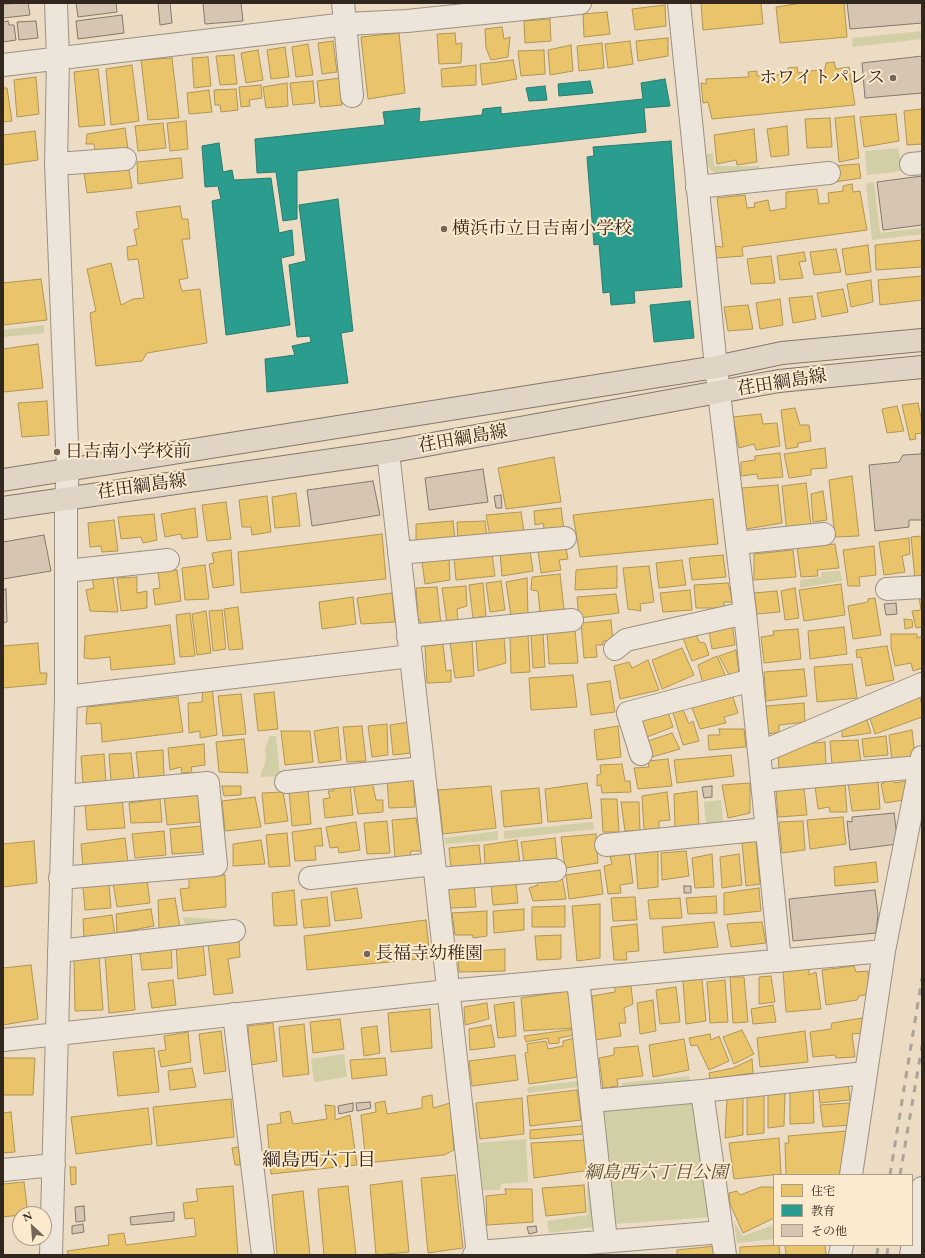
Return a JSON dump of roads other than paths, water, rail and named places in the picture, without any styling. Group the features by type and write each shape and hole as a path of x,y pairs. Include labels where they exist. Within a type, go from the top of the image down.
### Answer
{"main road":[{"name":"荏田綱島線","path":"3,480 716,367 782,353 922,340"},
{"name":"荏田綱島線","path":"3,508 388,452 779,381 922,367"}],"street":[{"path":"52,1255 60,878 66,697 66,498 68,470 56,164 58,59 56,3"},
{"path":"344,3 352,96"},
{"path":"3,65 346,24 407,21 580,3"},
{"path":"679,3 716,367 745,613 780,961"},
{"path":"56,164 126,159"},
{"path":"698,187 829,173"},
{"path":"388,452 476,1254 606,1241 722,1232"},
{"path":"737,543 824,534"},
{"path":"399,553 565,538"},
{"path":"66,571 168,560"},
{"path":"887,589 922,587"},
{"path":"616,649 626,640 745,613"},
{"path":"66,697 572,620"},
{"path":"641,754 628,713 752,680"},
{"path":"759,753 922,684"},
{"path":"762,781 921,762 884,951 851,1174"},
{"path":"286,782 423,768"},
{"path":"60,878 216,865 208,783 63,796"},
{"path":"606,844 766,829"},
{"path":"310,878 435,872 555,870"},
{"path":"59,951 234,931"},
{"path":"3,1040 448,991 884,951"},
{"path":"578,979 606,1241"},
{"path":"234,1014 263,1255"},
{"path":"591,1101 702,1091 865,1073"},
{"path":"702,1091 725,1255"},
{"path":"3,1170 54,1165"},
{"path":"913,1243 922,1188"}],"railway":[{"path":"890,1174 922,978"},
{"path":"900,1174 922,1046"},
{"path":"877,1255 878,1246"},
{"path":"887,1255 888,1246"}],"place":[{"name":"ホワイトパレス","path":"893,78"},
{"name":"横浜市立日吉南小学校","path":"444,229"},
{"name":"日吉南小学校前","path":"57,452"},
{"name":"長福寺幼稚園","path":"367,954"}],"district":[{"name":"綱島西六丁目","path":"319,1161"}],"park label":[{"name":"綱島西六丁目公園","path":"656,1173"}]}
